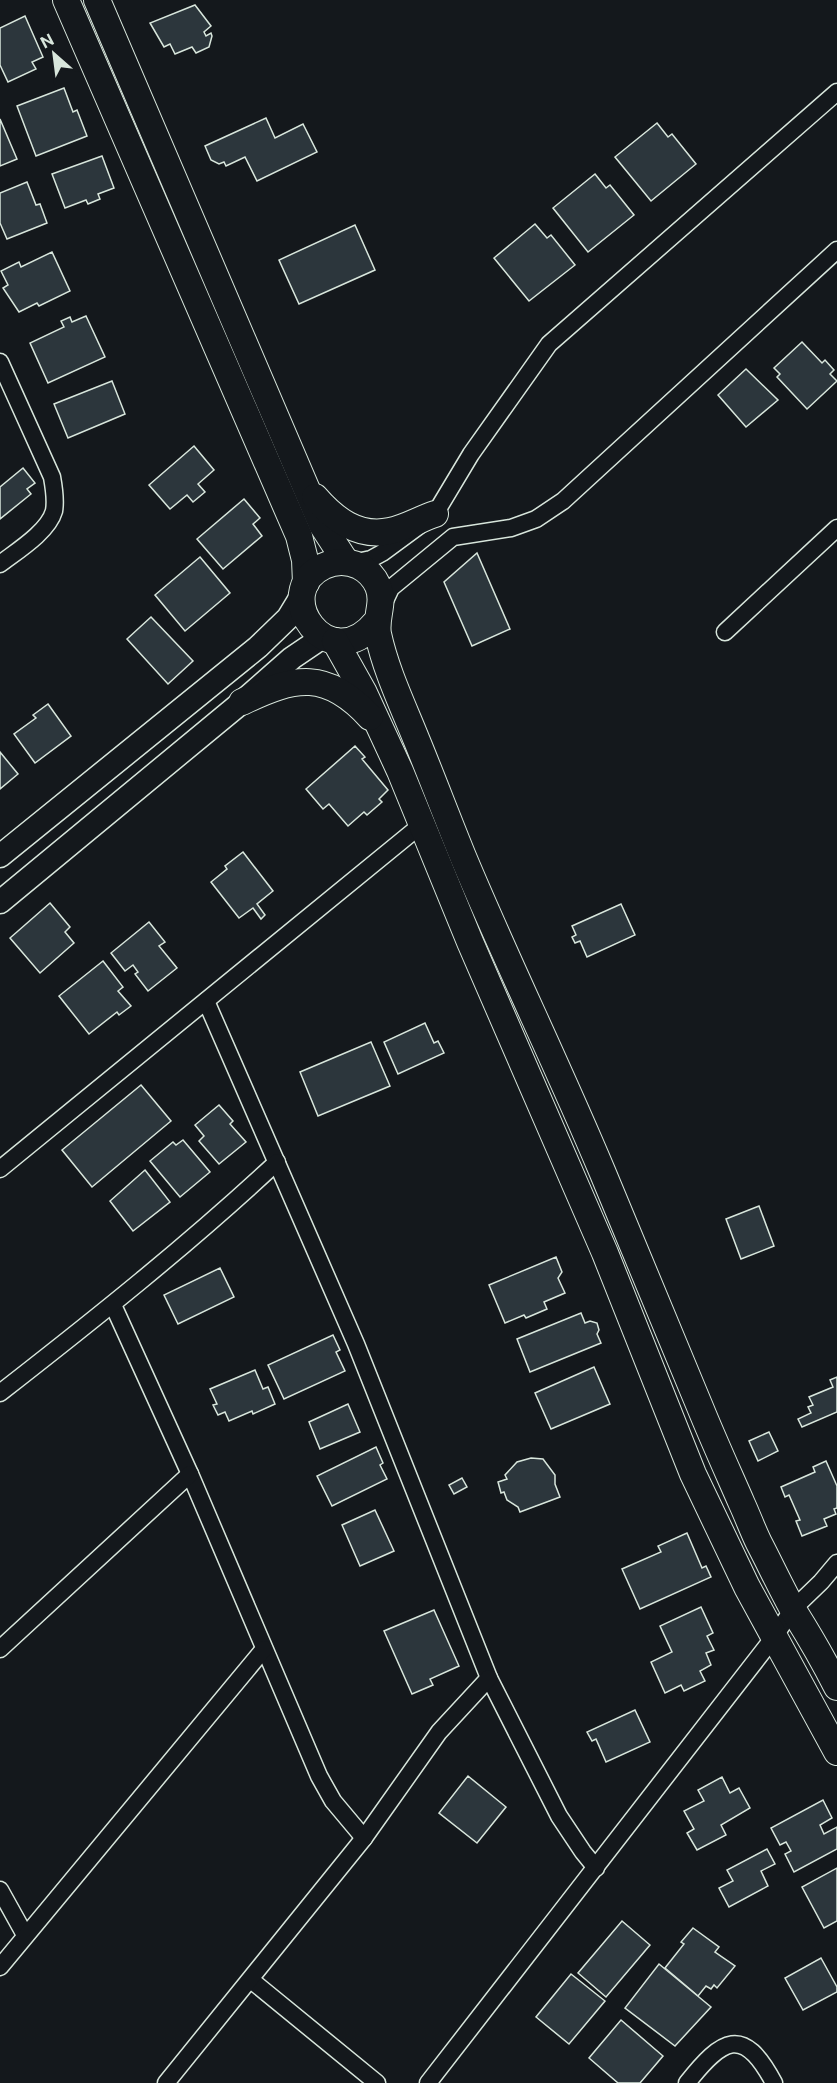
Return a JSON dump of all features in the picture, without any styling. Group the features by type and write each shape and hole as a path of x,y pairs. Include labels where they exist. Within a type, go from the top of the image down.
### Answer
{"main road":[{"path":"66,0 298,536 306,560 302,607 306,620 313,630 329,639 347,641 358,638 368,631 378,616"},
{"path":"97,0 322,525 349,563"},
{"path":"304,484 330,514 348,525 368,532 390,531 435,514"},
{"path":"0,856 258,647 288,618 315,572 326,565 338,562 363,568 372,576 380,592 378,616 380,640 391,674 466,862 600,1167 758,1540 793,1609 837,1687"},
{"path":"0,902 292,658 329,639"},
{"path":"329,639 363,691 381,728 601,1243 693,1474 727,1548 837,1752"},
{"path":"242,702 281,684 307,681 319,683 342,692 352,699 381,728"}],"street":[{"path":"349,563 371,559 382,553 435,514 471,454 549,344 837,92"},
{"path":"378,616 391,588 453,537 511,528 536,519 563,501 837,250"},
{"path":"0,362 52,477 55,496 54,510 45,528 0,564"},
{"path":"435,514 453,537"},
{"path":"725,632 837,528"},
{"path":"0,1169 422,825"},
{"path":"206,1001 356,1344 489,1678 559,1816 570,1835 596,1868"},
{"path":"0,1393 113,1305 277,1162"},
{"path":"113,1305 190,1474 319,1776 333,1801 364,1838"},
{"path":"0,1648 190,1474"},
{"path":"428,2083 774,1637 793,1609 837,1563"},
{"path":"0,1967 264,1649"},
{"path":"166,2083 364,1838 439,1732 489,1678"},
{"path":"0,1890 25,1935"},
{"path":"250,1980 377,2083"},
{"path":"687,2083 712,2053 723,2046 733,2044 742,2045 753,2052 766,2067 774,2083"}],"building":[{"path":"195,5 211,26 204,32 206,36 211,33 212,36 209,47 196,53 192,47 175,54 170,44 164,47 150,23"},
{"path":"25,16 43,57 32,62 36,69 8,82 0,65 0,28"},
{"path":"64,88 73,112 77,110 87,136 36,156 17,106"},
{"path":"266,118 275,138 303,124 317,152 257,181 245,157 226,166 224,162 219,164 211,160 205,146"},
{"path":"0,119 17,159 0,166"},
{"path":"657,123 668,137 672,134 696,164 651,201 615,157"},
{"path":"102,156 114,188 98,194 100,199 88,204 86,200 65,208 52,174"},
{"path":"595,174 606,188 610,185 634,215 588,252 553,208"},
{"path":"27,182 36,205 40,204 47,223 7,239 0,223 0,193"},
{"path":"535,224 547,238 551,235 575,265 529,301 494,258"},
{"path":"355,225 375,270 299,304 279,260"},
{"path":"52,252 70,291 39,306 37,303 19,312 3,288 8,285 1,271 19,262 21,267"},
{"path":"86,316 105,357 48,383 30,343 64,327 61,321 70,317 72,322"},
{"path":"802,342 822,363 825,360 834,370 830,374 837,381 807,409 777,377 780,374 774,368"},
{"path":"746,369 778,400 746,427 718,395"},
{"path":"112,381 125,414 68,438 54,404"},
{"path":"194,446 214,470 198,484 205,492 193,502 187,495 170,509 149,485"},
{"path":"23,468 35,483 27,489 31,494 0,519 0,487"},
{"path":"244,499 260,518 253,524 262,536 223,569 197,539"},
{"path":"477,553 510,629 472,646 444,582"},
{"path":"200,557 230,593 185,631 155,595"},
{"path":"151,617 193,661 168,684 127,639"},
{"path":"48,704 71,736 35,763 14,734 36,718 33,715"},
{"path":"355,746 365,757 362,759 388,790 379,799 382,802 367,815 364,812 348,826 329,804 323,809 306,789"},
{"path":"0,752 18,774 0,789"},
{"path":"243,852 273,891 257,904 265,915 261,919 253,908 239,918 211,882 227,869 225,866"},
{"path":"50,903 70,927 65,932 74,943 40,973 10,938"},
{"path":"621,904 635,935 587,957 580,941 575,943 572,937 576,935 572,926"},
{"path":"149,922 165,942 159,946 177,968 148,991 135,974 138,972 133,965 125,971 111,953"},
{"path":"103,961 123,987 118,991 131,1006 119,1015 117,1012 89,1034 59,996"},
{"path":"425,1023 434,1043 438,1041 444,1053 398,1074 384,1042"},
{"path":"371,1042 390,1086 318,1116 300,1072"},
{"path":"141,1085 171,1121 92,1187 62,1150"},
{"path":"219,1105 233,1121 230,1124 246,1142 219,1164 199,1141 204,1136 195,1125"},
{"path":"183,1140 210,1172 180,1197 150,1161 173,1142 176,1145"},
{"path":"145,1170 170,1202 133,1231 110,1201"},
{"path":"759,1206 774,1246 741,1259 726,1219"},
{"path":"556,1257 562,1272 558,1278 565,1293 544,1302 547,1309 526,1318 524,1315 505,1323 489,1285"},
{"path":"220,1268 234,1297 178,1324 164,1295"},
{"path":"581,1313 585,1323 590,1321 597,1323 599,1330 597,1334 601,1343 530,1372 517,1339"},
{"path":"333,1335 340,1350 336,1352 345,1371 284,1399 268,1365"},
{"path":"594,1367 610,1404 551,1429 535,1393"},
{"path":"255,1370 263,1389 268,1387 275,1404 229,1421 225,1412 218,1415 213,1405 217,1404 210,1389"},
{"path":"837,1377 837,1412 802,1427 798,1419 811,1413 808,1407 813,1405 809,1397 833,1387 830,1380"},
{"path":"348,1404 360,1432 320,1449 309,1422"},
{"path":"769,1432 778,1451 758,1461 749,1441"},
{"path":"376,1447 383,1463 380,1465 387,1479 332,1506 317,1476"},
{"path":"531,1458 543,1459 555,1475 555,1484 560,1497 520,1512 518,1507 507,1500 504,1492 501,1493 498,1482 507,1479 505,1475 517,1462"},
{"path":"826,1461 837,1486 837,1508 834,1509 836,1514 824,1519 827,1526 802,1536 796,1521 800,1520 789,1495 785,1497 781,1487 815,1472 813,1467"},
{"path":"462,1478 467,1487 454,1494 449,1485"},
{"path":"375,1510 394,1551 360,1566 342,1525"},
{"path":"687,1533 702,1568 706,1566 711,1577 640,1609 622,1569 661,1552 658,1546"},
{"path":"701,1607 713,1633 707,1636 714,1650 706,1653 711,1665 700,1671 705,1681 684,1691 681,1685 665,1693 651,1662 672,1652 660,1626"},
{"path":"434,1610 459,1666 430,1679 433,1685 412,1694 384,1631"},
{"path":"635,1710 650,1742 606,1762 596,1739 592,1741 587,1732"},
{"path":"468,1776 506,1807 477,1843 439,1813"},
{"path":"722,1777 730,1793 739,1788 750,1808 721,1825 726,1835 697,1850 687,1833 694,1829 684,1811 704,1801 698,1790"},
{"path":"823,1800 832,1818 820,1825 824,1834 837,1827 837,1849 794,1872 785,1854 791,1851 786,1842 780,1845 771,1828"},
{"path":"767,1849 775,1864 761,1871 768,1886 729,1907 719,1888 733,1881 727,1870"},
{"path":"837,1868 837,1921 824,1928 802,1887"},
{"path":"622,1921 650,1945 606,1997 578,1973"},
{"path":"693,1928 719,1947 715,1952 735,1966 717,1988 714,1985 711,1989 706,1986 698,1996 665,1968 684,1944 681,1942"},
{"path":"821,1958 837,1987 837,1992 803,2010 785,1978"},
{"path":"659,1964 711,2007 675,2046 625,2008"},
{"path":"571,1974 605,2001 569,2044 536,2017"},
{"path":"621,2020 663,2056 640,2083 618,2083 589,2058"}]}
